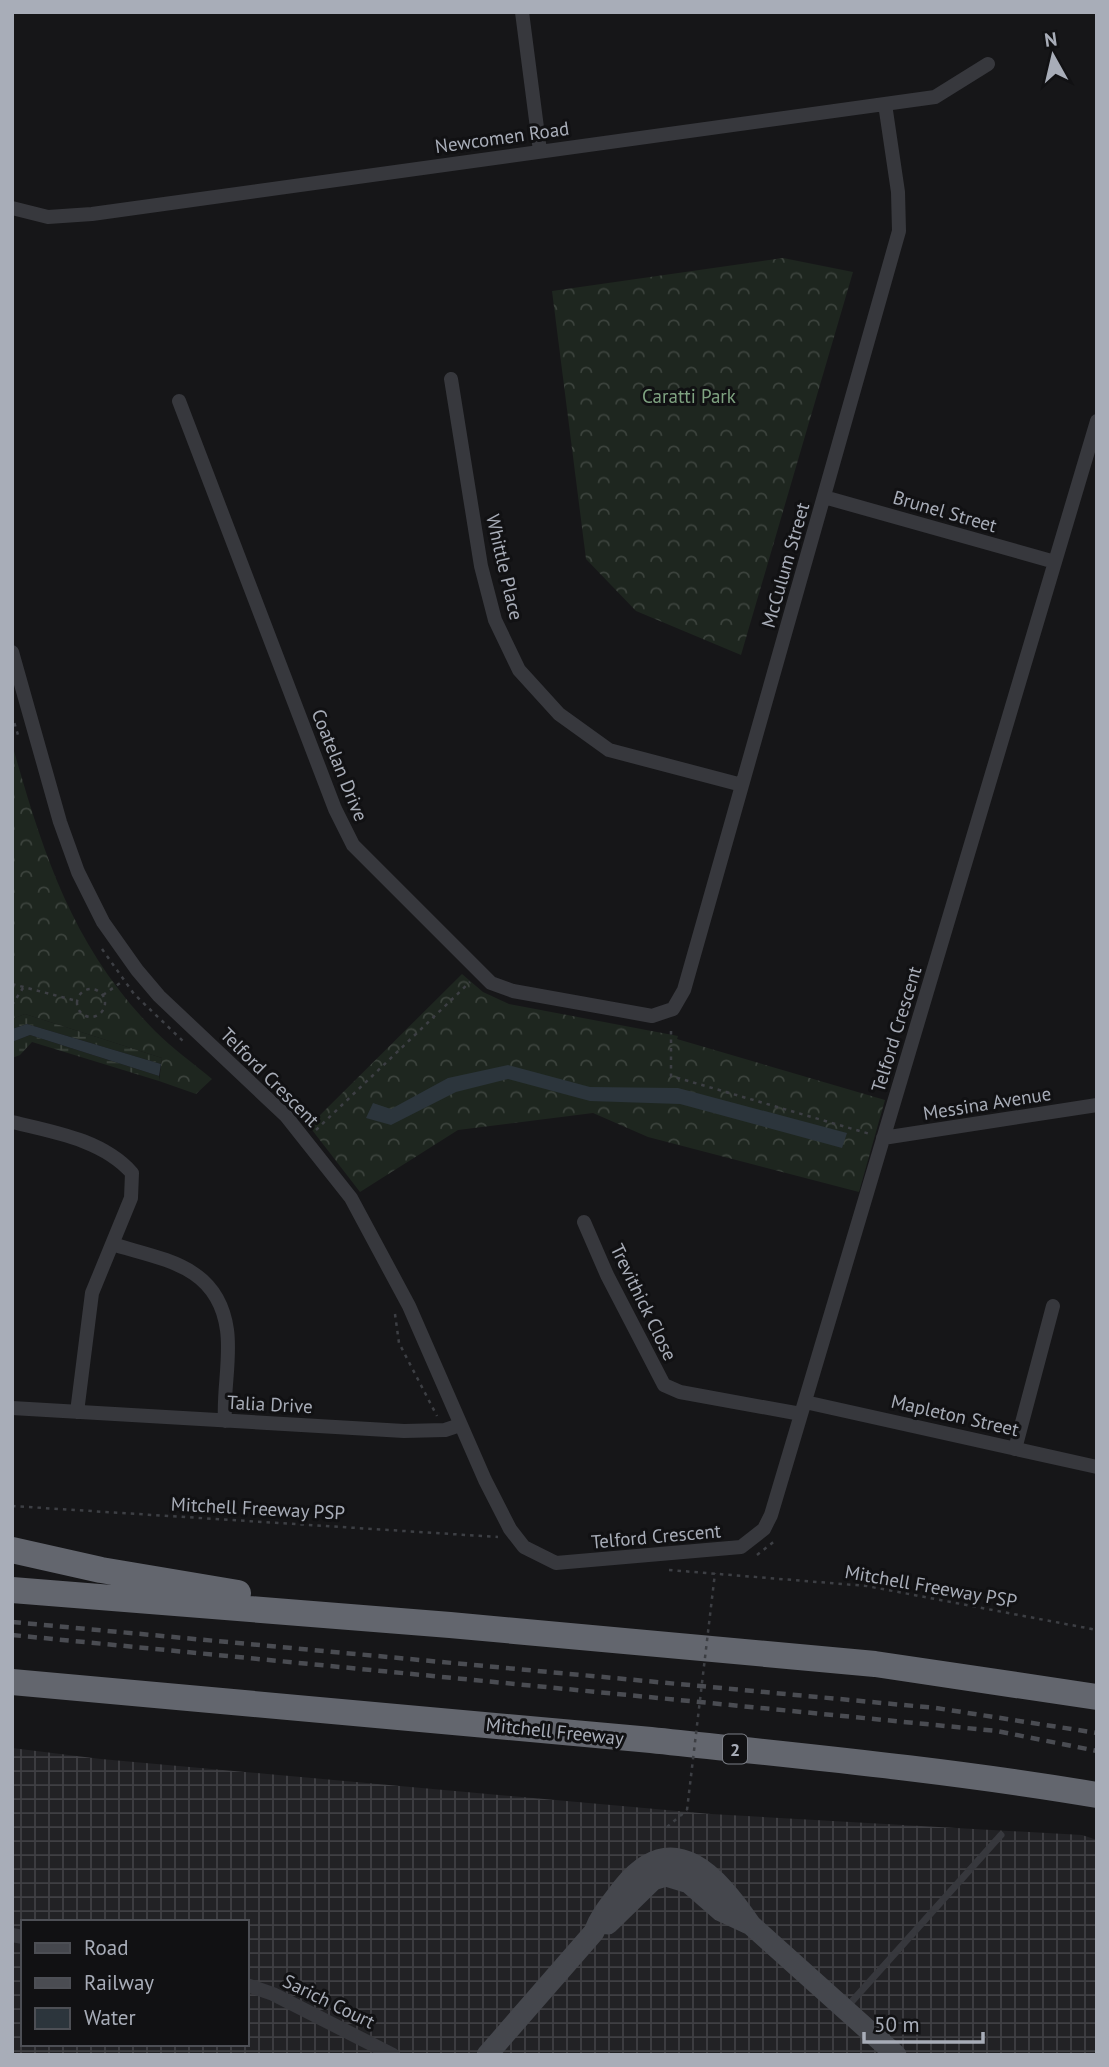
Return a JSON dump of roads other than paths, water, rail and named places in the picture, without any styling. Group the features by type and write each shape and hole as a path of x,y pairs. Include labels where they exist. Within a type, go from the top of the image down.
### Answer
{"highway":[{"path":"12,1550 101,1570 409,1622"},
{"path":"12,1590 875,1664 1097,1697"},
{"name":"Mitchell Freeway","path":"12,1682 373,1712 859,1762 1007,1780 1097,1796"}],"main road":[{"path":"487,2055 594,1932 599,1919 629,1880 647,1863 666,1867 688,1859 733,1898 751,1925 896,2055"}],"street":[{"path":"522,12 540,151"},
{"name":"Newcomen Road","path":"12,208 48,217 92,214 935,97 988,64"},
{"name":"McCulum Street","path":"652,1016 673,1009 684,990 899,231 898,192 885,104"},
{"name":"Whittle Place","path":"451,379 481,566 495,620 519,670 559,713 610,750 742,785"},
{"name":"Coatelan Drive","path":"179,401 342,827 353,845 491,983 513,991 652,1016"},
{"name":"Telford Crescent","path":"12,652 60,822 78,872 103,922 159,996 260,1089 307,1140 351,1198 376,1240 510,1529 524,1547 556,1563 741,1548 754,1540 771,1515 1097,421"},
{"name":"Brunel Street","path":"824,497 1055,562"},
{"name":"Messina Avenue","path":"883,1138 1097,1105"},
{"path":"12,1122 65,1135 118,1157 132,1173 131,1198 92,1293 77,1412"},
{"name":"Trevithick Close","path":"584,1222 607,1275 664,1385 680,1392 803,1408"},
{"path":"112,1244 187,1268 211,1285 227,1329 225,1421"},
{"path":"1015,1449 1053,1306"},
{"name":"Talia Drive","path":"12,1408 225,1421 445,1430 460,1424"},
{"name":"Mapleton Street","path":"803,1408 1097,1467"},
{"name":"Sarich Court","path":"248,1985 273,1994 393,2055"}],"lane":[{"path":"846,2008 1001,1835"}],"water":[{"path":"27,1024 161,1064 159,1076 30,1035 12,1042 12,1029"},
{"path":"508,1065 590,1087 678,1088 847,1133 842,1148 680,1104 590,1101 508,1079 456,1092 391,1125 366,1118 373,1103 391,1109 448,1078"}],"railway":[{"path":"12,1622 936,1708 1097,1733"},
{"path":"12,1635 997,1731 1097,1751"}],"park label":[{"name":"Caratti Park","path":"689,396"}]}
